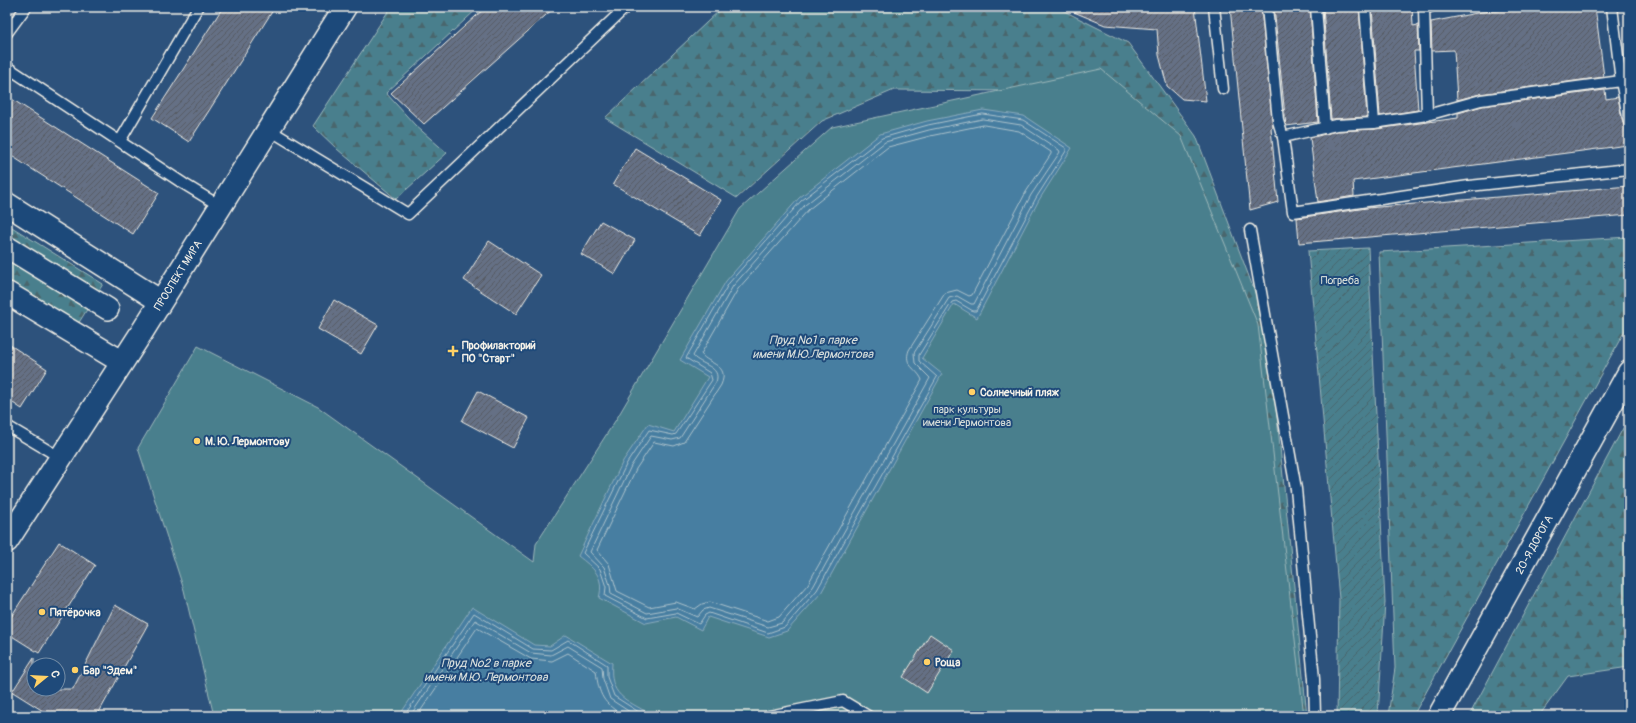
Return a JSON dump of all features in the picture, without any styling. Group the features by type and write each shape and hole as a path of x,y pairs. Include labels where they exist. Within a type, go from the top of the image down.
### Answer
{"main road":[{"name":"ПРОСПЕКТ МИРА","path":"7,541 122,362 345,7"},
{"path":"7,204 160,301"},
{"path":"7,293 122,362"},
{"name":"20-Я ДОРОГА","path":"1439,716 1629,372"}],"street":[{"path":"7,247 108,309"}],"lane":[{"path":"7,34 26,7"},
{"path":"120,141 198,7"},
{"path":"268,128 408,214 626,7"},
{"path":"1214,7 1222,89"},
{"path":"1267,7 1278,121 1283,138 1293,212 1469,186 1629,168"},
{"path":"1316,7 1325,128"},
{"path":"1365,7 1374,123"},
{"path":"1427,115 1424,8 1430,7"},
{"path":"1612,7 1621,81 1629,122"},
{"path":"7,67 220,206"},
{"path":"1283,138 1325,128 1374,123 1427,115 1481,100 1621,81"},
{"path":"1250,230 1296,490 1314,679 1315,716"},
{"path":"7,426 61,458"},
{"path":"769,716 843,701 868,716"}],"green space":[{"path":"391,7 479,7 386,93 415,125 447,153 396,199 337,149 313,126"},
{"path":"723,7 1056,7 1128,43 1196,136 1268,327 1307,716 933,716 1013,91 894,90 822,121 737,198 605,118"},
{"name":"парк культуры имени Лермонтова","path":"1101,69 1181,136 1258,325 1304,716 214,716 184,590 138,448 198,346 318,407 534,562 536,544 617,418 740,209 832,127"},
{"path":"7,224 103,284 78,324 7,280"},
{"path":"1629,237 1629,323 1413,716 1388,716 1395,668 1379,252"},
{"name":"Погреба","path":"1368,248 1385,602 1378,716 1337,716 1339,599 1308,251"},
{"path":"1629,417 1629,667 1568,676 1539,716 1469,716"}],"water":[{"name":"Пруд №1 в парке имени М.Ю.Лермонтова","path":"983,110 1024,116 1072,148 1039,200 977,318 954,304 922,358 942,374 821,593 787,631 769,637 708,617 701,630 676,617 646,623 599,598 599,578 593,569 578,556 623,461 648,424 674,432 708,377 680,360 726,281 799,198 880,134 927,121"},
{"name":"Пруд №2 в парке имени М.Ю. Лермонтова","path":"472,607 534,645 550,646 566,635 612,663 613,683 616,690 626,700 650,714 649,716 399,716"}],"building":[{"path":"223,7 275,7 189,142 152,118"},
{"path":"486,7 555,7 424,124 391,93"},
{"path":"1062,7 1195,7 1206,101 1182,99 1167,86 1159,55 1157,29 1105,25"},
{"path":"1230,7 1261,7 1273,127 1271,128 1278,202 1250,210"},
{"path":"1274,7 1310,7 1318,122 1286,126"},
{"path":"1323,7 1359,7 1367,117 1331,119"},
{"path":"1372,7 1412,7 1413,26 1418,25 1419,51 1414,51 1418,110 1380,116"},
{"path":"1544,7 1595,7 1604,77 1480,94 1457,100 1454,50 1432,51 1431,22 1482,12"},
{"path":"1605,90 1606,99 1618,97 1623,123 1626,127 1628,145 1353,181 1354,196 1318,202 1310,138 1337,131 1375,129 1458,118 1458,113 1482,106"},
{"path":"7,96 159,193 133,234 7,153"},
{"path":"635,148 721,200 700,236 613,184"},
{"path":"1629,186 1629,215 1299,243 1297,218 1367,208"},
{"path":"601,221 635,240 615,274 581,254"},
{"path":"489,241 541,275 516,314 464,280"},
{"path":"334,300 378,325 361,354 318,329"},
{"path":"7,343 47,369 22,409 7,399"},
{"path":"478,391 529,418 513,448 462,421"},
{"path":"59,542 95,565 39,653 7,633 7,623"},
{"path":"115,605 148,624 97,716 51,716 8,689 14,689 26,670 26,697 66,697 66,689 73,689"},
{"path":"930,634 954,650 927,693 903,677"}],"place":[{"name":"Профилакторий ПО \"Старт\"","path":"453,351"},
{"name":"Солнечный пляж","path":"972,392"},
{"name":"М. Ю. Лермонтову","path":"197,441"},
{"name":"Пятёрочка","path":"42,612"},
{"name":"Роща","path":"927,662"},
{"name":"Бар \"Эдем\"","path":"75,670"}]}
